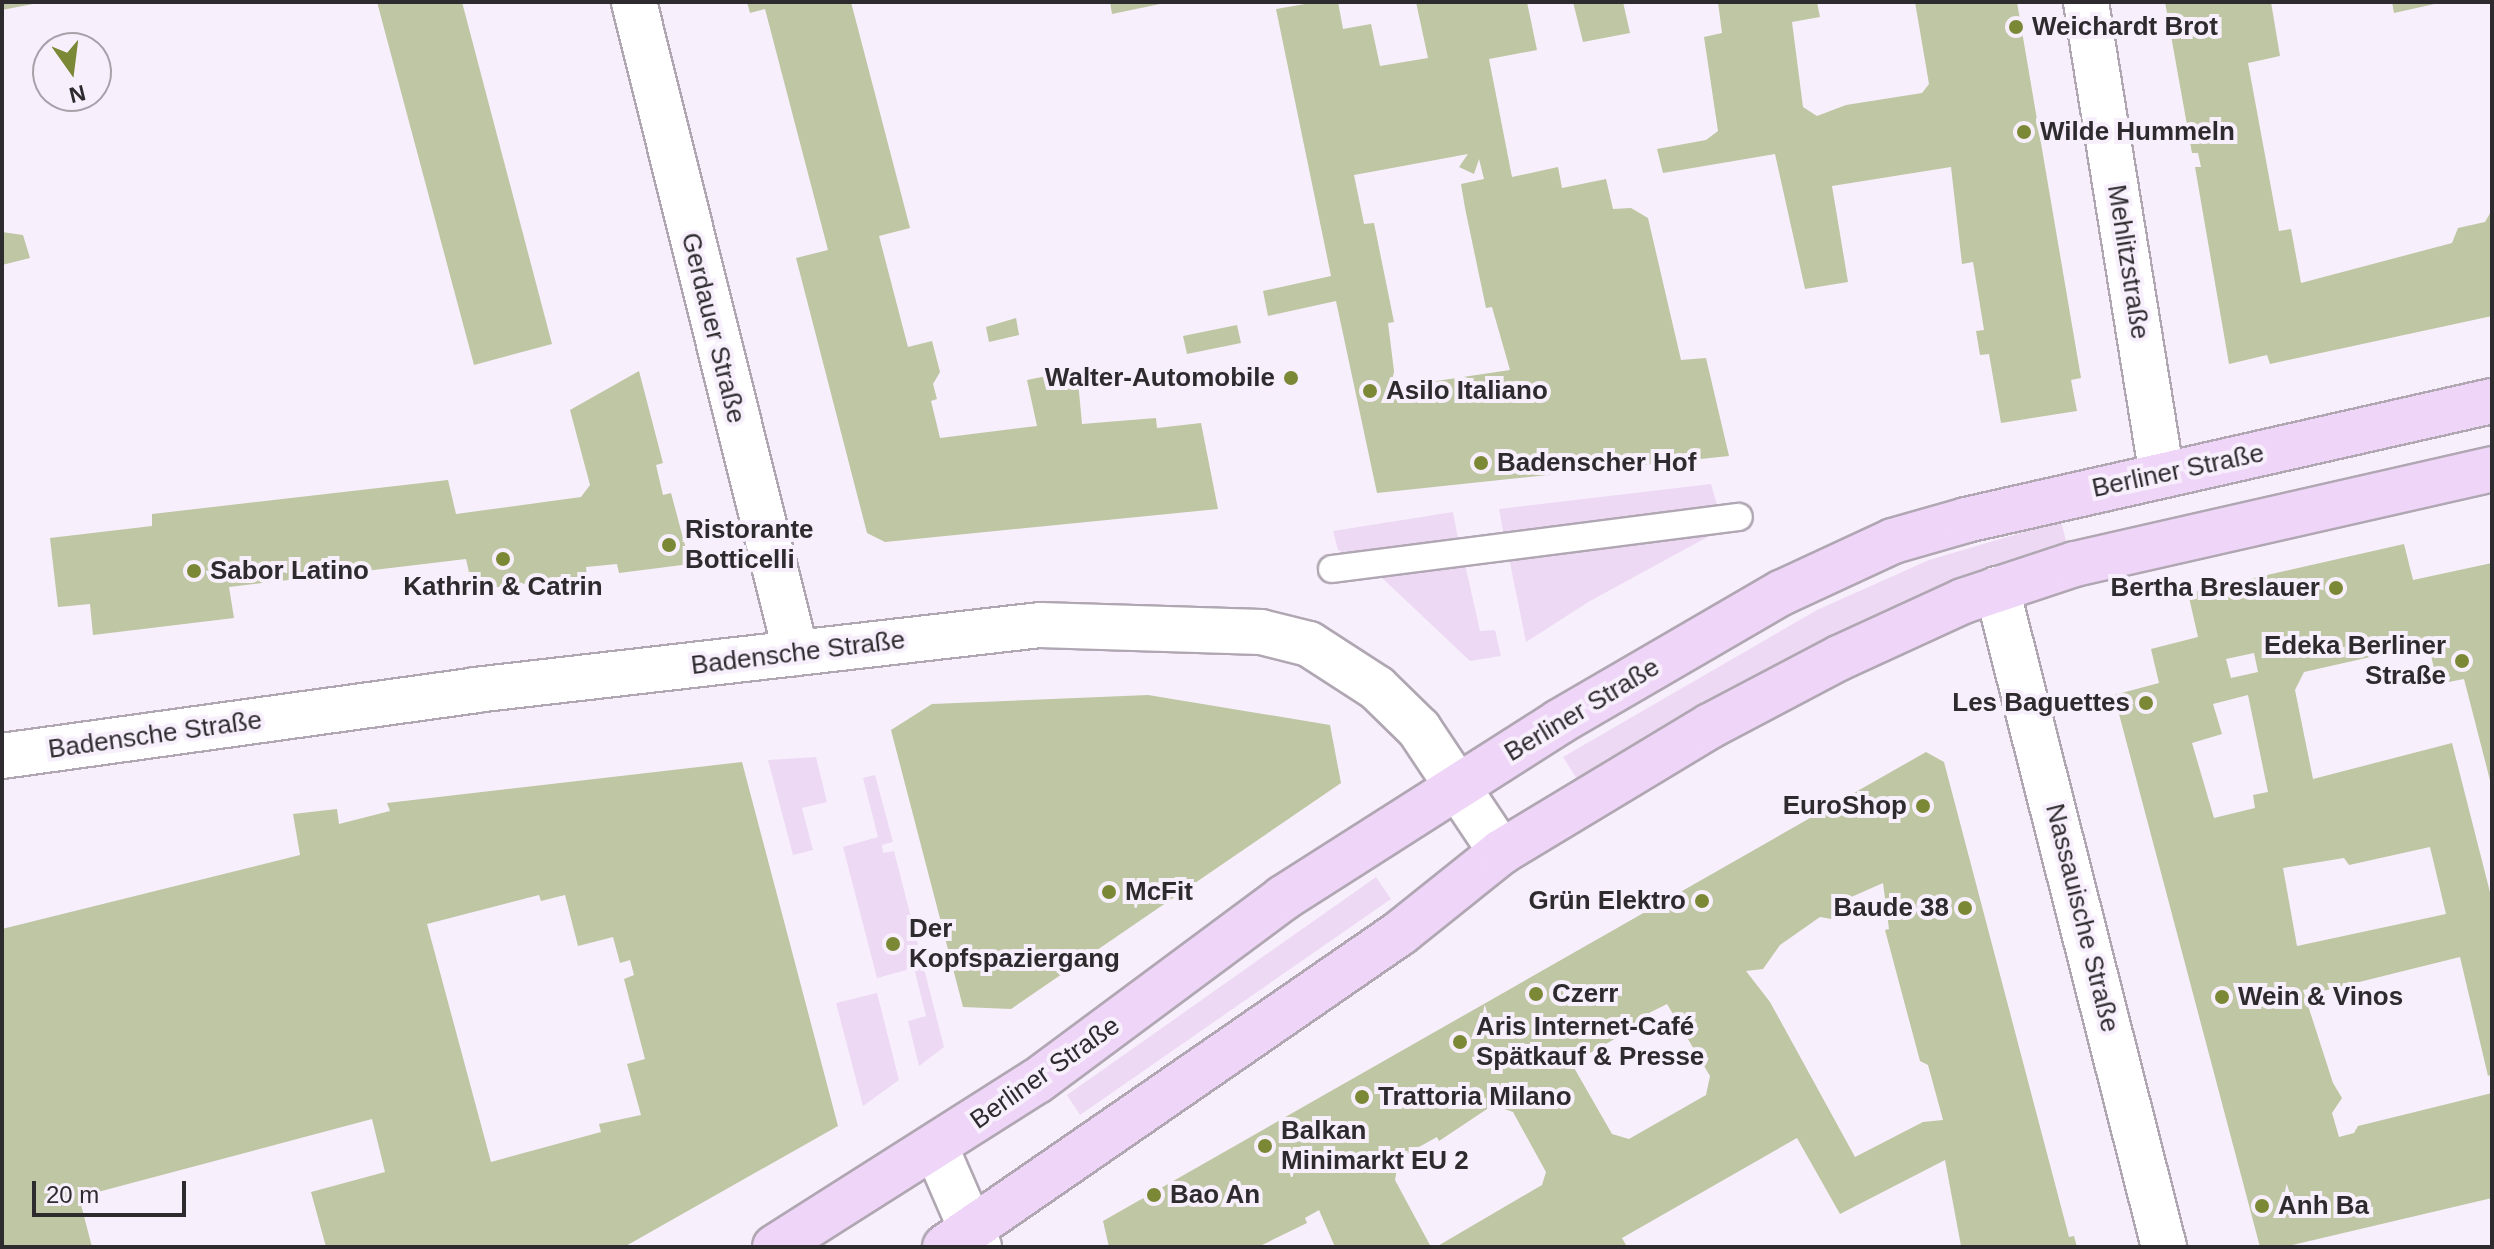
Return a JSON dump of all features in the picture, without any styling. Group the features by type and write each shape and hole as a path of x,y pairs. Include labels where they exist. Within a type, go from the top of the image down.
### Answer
{"main road":[{"name":"Berliner Straße","path":"775,1247 936,1148 1043,1077 1283,898 1459,786 1722,626 1893,541 2162,474 2492,401"},
{"path":"965,1241 1400,933 1501,852 1774,691 1906,625 1997,589 2099,557 2492,469"}],"street":[{"name":"Gerdauer Straße","path":"634,2 796,653"},
{"name":"Mehlitzstraße","path":"2086,2 2162,474"},
{"name":"Nassauische Straße","path":"1997,589 2164,1247"},
{"name":"Badensche Straße","path":"2,756 475,690 1040,625 1261,632 1309,644 1368,681 1419,729 1501,852"},
{"path":"936,1148 965,1241"}],"lane":[{"path":"1332,569 1739,517"}],"shaded area":[{"path":"1711,484 1718,508 1504,536 1499,509"},
{"path":"1453,512 1458,539 1348,555 1338,550 1333,531"},
{"path":"2061,521 2067,545 1887,609 1673,721 1577,779 1563,757 1817,610 1929,560"},
{"path":"1724,528 1590,601 1526,642 1509,558"},
{"path":"1465,564 1480,631 1495,630 1501,656 1470,661 1379,575"},
{"path":"816,757 827,802 802,808 813,850 793,855 768,760"},
{"path":"875,775 893,842 882,845 883,853 894,851 944,1047 919,1066 908,1021 926,1016 914,968 877,978 843,847 878,837 863,778"},
{"path":"1376,877 1391,899 1080,1115 1067,1095"},
{"path":"877,993 899,1080 863,1106 836,1003"}],"building":[{"path":"2,2 38,2 38,3 2,10"},
{"path":"377,2 462,2 552,344 474,365"},
{"path":"747,2 851,2 910,228 879,236 908,347 932,341 940,372 933,384 937,399 931,401 940,438 1037,426 1027,380 1077,370 1082,424 1156,418 1157,428 1201,423 1218,509 885,542 867,533 796,258 828,250 765,9 750,13"},
{"path":"1110,2 1165,2 1165,3 1112,14"},
{"path":"1338,2 1343,29 1371,24 1380,66 1428,58 1416,2 1527,2 1537,50 1489,59 1512,177 1558,167 1562,188 1606,179 1613,209 1631,208 1648,218 1681,360 1706,358 1729,456 1377,493 1336,301 1268,316 1263,291 1331,276 1276,9","holes":["1468,154 1459,167 1474,174 1479,159 1484,179 1461,184 1486,308 1492,307 1510,370 1396,387 1388,323 1394,322 1374,223 1364,224 1354,175"]},
{"path":"1573,2 1623,2 1630,33 1583,42"},
{"path":"1718,2 1817,2 1820,17 1792,22 1803,107 1817,116 1846,105 1922,93 1929,84 1915,2 2017,2 2081,378 2071,380 2077,411 2001,423 1989,354 1980,355 1976,331 1984,330 1973,262 1962,264 1951,167 1832,186 1848,282 1805,289 1775,154 1663,173 1657,149 1706,140 1718,131 1704,37 1722,33"},
{"path":"2165,2 2271,2 2280,56 2248,63 2279,231 2291,229 2301,283 2452,243 2458,228 2485,222 2492,210 2492,316 2270,364 2267,355 2229,364 2195,167 2201,167 2198,153 2192,153"},
{"path":"2392,2 2438,2 2439,3 2394,13"},
{"path":"2,232 23,235 30,258 2,265"},
{"path":"1016,318 1019,335 989,342 986,327"},
{"path":"1237,325 1241,343 1187,354 1183,336"},
{"path":"639,371 663,463 656,465 663,495 671,493 690,564 619,573 617,564 586,567 587,576 473,590 466,559 229,587 234,618 93,635 90,604 58,607 50,538 152,526 152,514 448,480 456,514 581,497 590,485 570,410"},
{"path":"2404,544 2413,580 2492,563 2492,788 2464,679 2438,684 2428,644 2304,672 2295,690 2313,779 2452,743 2492,900 2492,1074 2488,1076 2460,957 2323,991 2322,986 2303,990 2333,1083 2342,1098 2332,1113 2339,1137 2354,1133 2358,1126 2492,1093 2492,1198 2284,1247 2260,1247 2114,695 2159,683 2151,649 2198,637 2188,593","holes":["2254,653 2258,672 2231,678 2226,659","2248,695 2268,792 2253,795 2255,808 2214,818 2192,743 2222,734 2213,704","2430,847 2446,914 2297,946 2283,868 2344,858 2349,865"]},
{"path":"1148,695 1330,725 1341,783 1011,1009 963,1007 891,730 932,704"},
{"path":"1926,752 1944,762 2069,1237 2074,1236 2077,1247 1961,1246 1945,1160 1840,1214 1797,1138 1622,1238 1627,1247 1436,1247 1542,1185 1546,1172 1513,1112 1493,1105 1439,1141 1437,1137 1399,1158 1395,1180 1431,1247 1335,1247 1319,1210 1305,1218 1307,1223 1258,1247 1109,1247 1103,1221","holes":["1883,883 1889,929 1885,930 1920,1061 1928,1065 1943,1120 1923,1122 1855,1157 1770,1002 1746,971 1763,969 1780,945 1820,917 1837,920 1840,902","1667,1004 1710,1076 1706,1095 1629,1139 1612,1134 1569,1059 1585,1050 1588,1054 1652,1018 1649,1013"]},
{"path":"742,762 838,1126 624,1247 326,1247 311,1192 385,1172 372,1119 79,1197 92,1247 2,1247 2,929 300,855 293,814 337,809 339,824 390,811 387,803","holes":["539,895 541,901 565,895 578,946 613,937 620,963 630,960 634,975 624,979 645,1059 627,1064 641,1115 599,1124 601,1132 491,1162 427,924"]}],"place":[{"name":"Weichardt Brot","path":"2016,27"},
{"name":"Wilde Hummeln","path":"2024,132"},
{"name":"Walter-Automobile","path":"1291,378"},
{"name":"Asilo Italiano","path":"1370,391"},
{"name":"Badenscher Hof","path":"1481,463"},
{"name":"Ristorante Botticelli","path":"669,545"},
{"name":"Kathrin & Catrin","path":"503,559"},
{"name":"Sabor Latino","path":"194,571"},
{"name":"Bertha Breslauer","path":"2336,588"},
{"name":"Edeka Berliner Straße","path":"2462,661"},
{"name":"Les Baguettes","path":"2146,703"},
{"name":"EuroShop","path":"1923,806"},
{"name":"McFit","path":"1109,892"},
{"name":"Grün Elektro","path":"1702,901"},
{"name":"Baude 38","path":"1965,908"},
{"name":"Der Kopfspaziergang","path":"893,944"},
{"name":"Czerr","path":"1536,994"},
{"name":"Wein & Vinos","path":"2222,997"},
{"name":"Aris Internet-Café Spätkauf & Presse","path":"1460,1042"},
{"name":"Trattoria Milano","path":"1362,1097"},
{"name":"Balkan Minimarkt EU 2","path":"1265,1146"},
{"name":"Bao An","path":"1154,1195"},
{"name":"Anh Ba","path":"2262,1206"}]}
